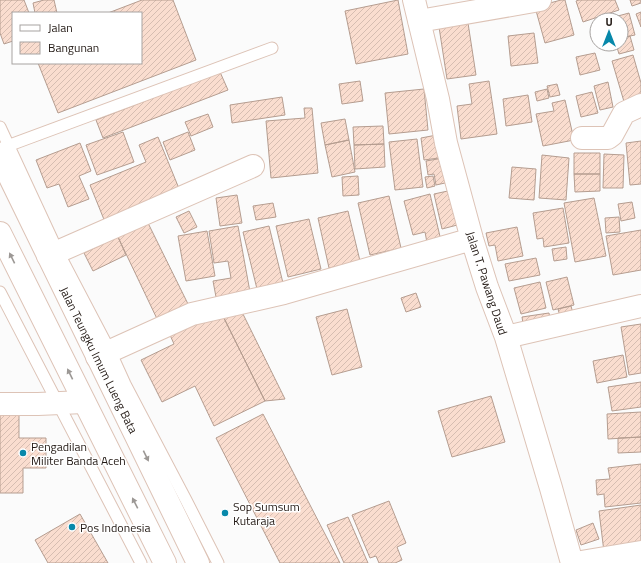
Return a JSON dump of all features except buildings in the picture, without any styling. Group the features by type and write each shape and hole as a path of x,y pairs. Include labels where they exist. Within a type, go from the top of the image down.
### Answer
{"main road":[{"name":"Jalan T. Pawang Daud","path":"414,0 438,99 446,143 472,239 487,287 506,337 572,563"},
{"path":"419,21 540,0"},
{"path":"582,138 608,138 612,135 624,113 641,105"},
{"name":"Jalan Teungku Imum Lueng Bata","path":"3,151 103,354 198,563"},
{"path":"53,254 253,166"},
{"path":"0,233 165,563"},
{"path":"103,354 192,314 284,293 472,239"},
{"path":"506,337 641,306"},
{"path":"0,404 84,402"},
{"path":"575,563 641,552"}],"lane":[{"path":"0,127 3,151 272,48"},
{"path":"0,292 141,563"},
{"path":"103,354 124,384 218,563"}],"place":[{"name":"Pengadilan Militer Banda Aceh","path":"23,453"},
{"name":"Sop Sumsum Kutaraja","path":"225,513"},
{"name":"Pos Indonesia","path":"72,527"}]}
